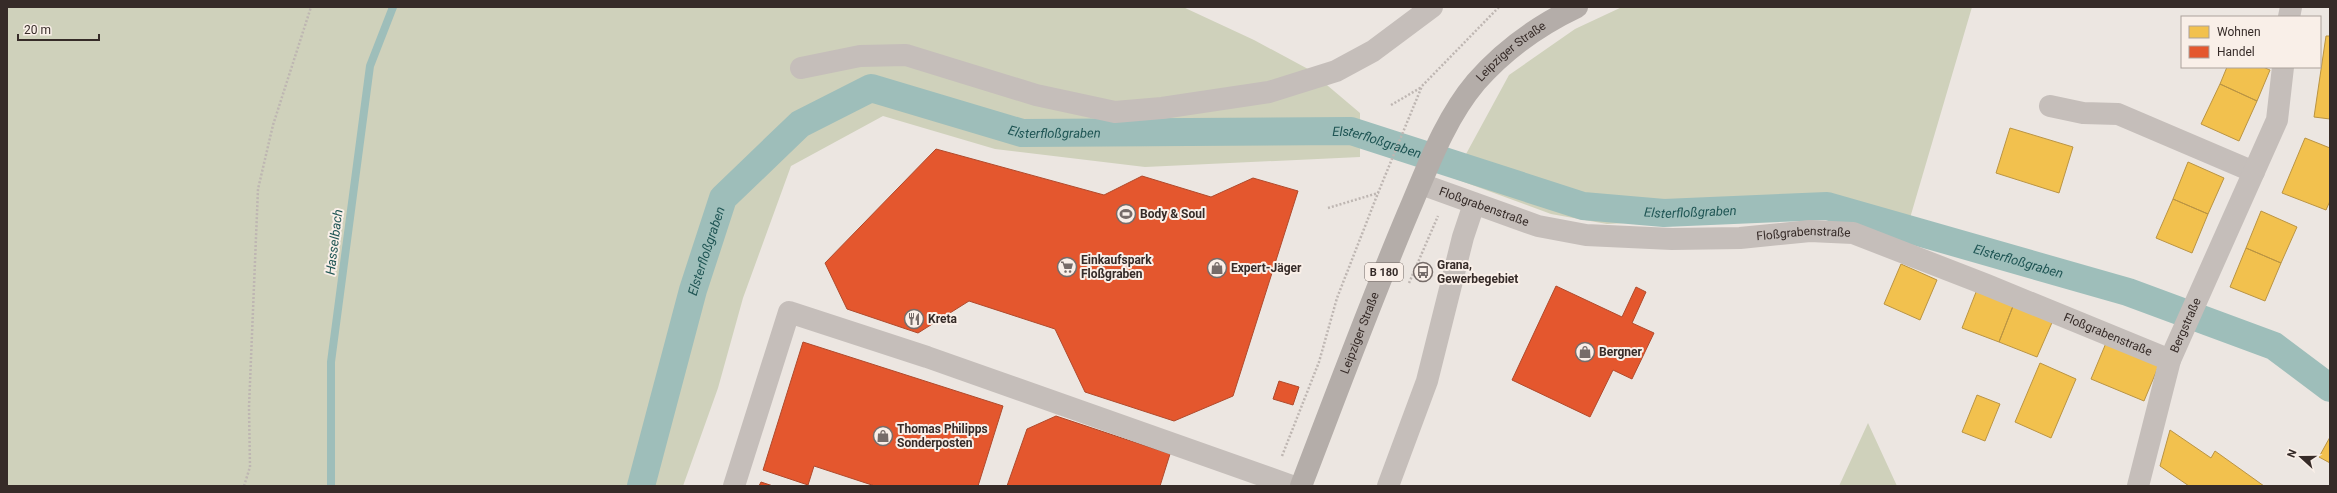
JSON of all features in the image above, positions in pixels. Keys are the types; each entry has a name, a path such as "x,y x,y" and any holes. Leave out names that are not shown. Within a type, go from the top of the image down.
{"main road":[{"name":"Leipziger Straße","path":"1301,486 1391,254 1443,134 1460,105 1494,64 1539,29 1577,7"}],"street":[{"path":"801,68 860,56 906,55 1036,95 1115,112 1162,108 1269,92 1336,71 1373,51 1432,7"},
{"name":"Bergstraße","path":"2138,486 2170,360 2277,120 2283,68"},
{"path":"2050,106 2083,113 2118,114 2254,172"},
{"name":"Floßgrabenstraße","path":"1424,178 1474,204 1538,226 1586,235 1672,239 1740,238 1810,231 1853,233 1987,285 2170,360"},
{"path":"1388,486 1427,381 1463,237 1474,204"},
{"path":"734,486 789,312 927,357 1283,482"}],"path":[{"path":"244,486 250,467 249,407 258,189 273,125 311,7"},
{"path":"1390,105 1422,86 1499,7"},
{"path":"1283,482 1337,298 1422,86"},
{"path":"1328,208 1378,194"}],"green space":[{"path":"7,7 1183,7 1254,40 1308,69 1360,113 1360,157 1145,167 995,149 883,116 791,166 743,298 718,388 683,486 7,486"},
{"path":"1622,7 1972,7 1905,235 1836,215 1785,215 1607,224 1551,214 1453,178 1509,75 1575,29"},
{"path":"1868,423 1897,486 1839,486"}],"building: Wohnen":[{"path":"2326,36 2330,36 2330,119 2314,117"},
{"path":"2227,68 2265,68 2270,70 2257,101 2220,84"},
{"path":"2220,84 2257,101 2239,141 2201,124"},
{"path":"2010,128 2073,147 2059,193 1996,173"},
{"path":"2305,138 2330,148 2330,201 2326,210 2282,193"},
{"path":"2188,162 2224,178 2208,214 2173,199"},
{"path":"2173,199 2208,214 2192,253 2156,238"},
{"path":"2261,211 2297,227 2281,263 2246,248"},
{"path":"2246,248 2281,263 2265,301 2230,287"},
{"path":"1901,264 1937,280 1920,320 1884,304"},
{"path":"1978,287 2015,301 1999,342 1962,328"},
{"path":"2015,301 2054,318 2037,357 1999,342"},
{"path":"2106,343 2159,365 2144,401 2091,379"},
{"path":"2040,363 2076,379 2051,438 2015,422"},
{"path":"1977,395 2000,404 1985,441 1962,432"},
{"path":"2170,430 2211,458 2215,451 2264,486 2189,486 2160,466"},
{"path":"2330,437 2330,463 2319,457"}],"building: Handel":[{"path":"936,149 1104,195 1142,176 1211,197 1253,178 1298,191 1233,396 1174,421 1085,392 1055,329 969,301 918,333 847,309 825,263"},
{"name":"Bergner","path":"1556,286 1622,317 1636,287 1646,292 1632,323 1654,333 1632,379 1613,370 1590,417 1512,380"},
{"name":"Thomas Philipps Sonderposten","path":"803,342 1003,406 978,486 875,486 814,466 808,485 763,470"},
{"path":"1279,381 1299,387 1293,405 1273,399"},
{"path":"1056,416 1170,454 1160,486 1007,486 1027,429"},
{"path":"761,482 773,486 759,486"}],"waterway":[{"name":"Hasselbach","path":"331,486 331,362 370,66 393,7"},
{"name":"Elsterfloßgraben","path":"641,486 693,290 723,198 800,124 871,88 1022,133 1351,131 1583,206 1664,213 1827,206 2128,292 2274,346 2330,388"}],"place":[{"name":"Body & Soul","path":"1126,214"},
{"name":"Einkaufspark Floßgraben","path":"1067,267"},
{"name":"Expert-Jäger","path":"1217,268"},
{"name":"Grana, Gewerbegebiet","path":"1423,272"},
{"name":"Kreta","path":"914,319"},
{"name":"Bergner","path":"1585,352"},
{"name":"Thomas Philipps Sonderposten","path":"883,436"}]}
